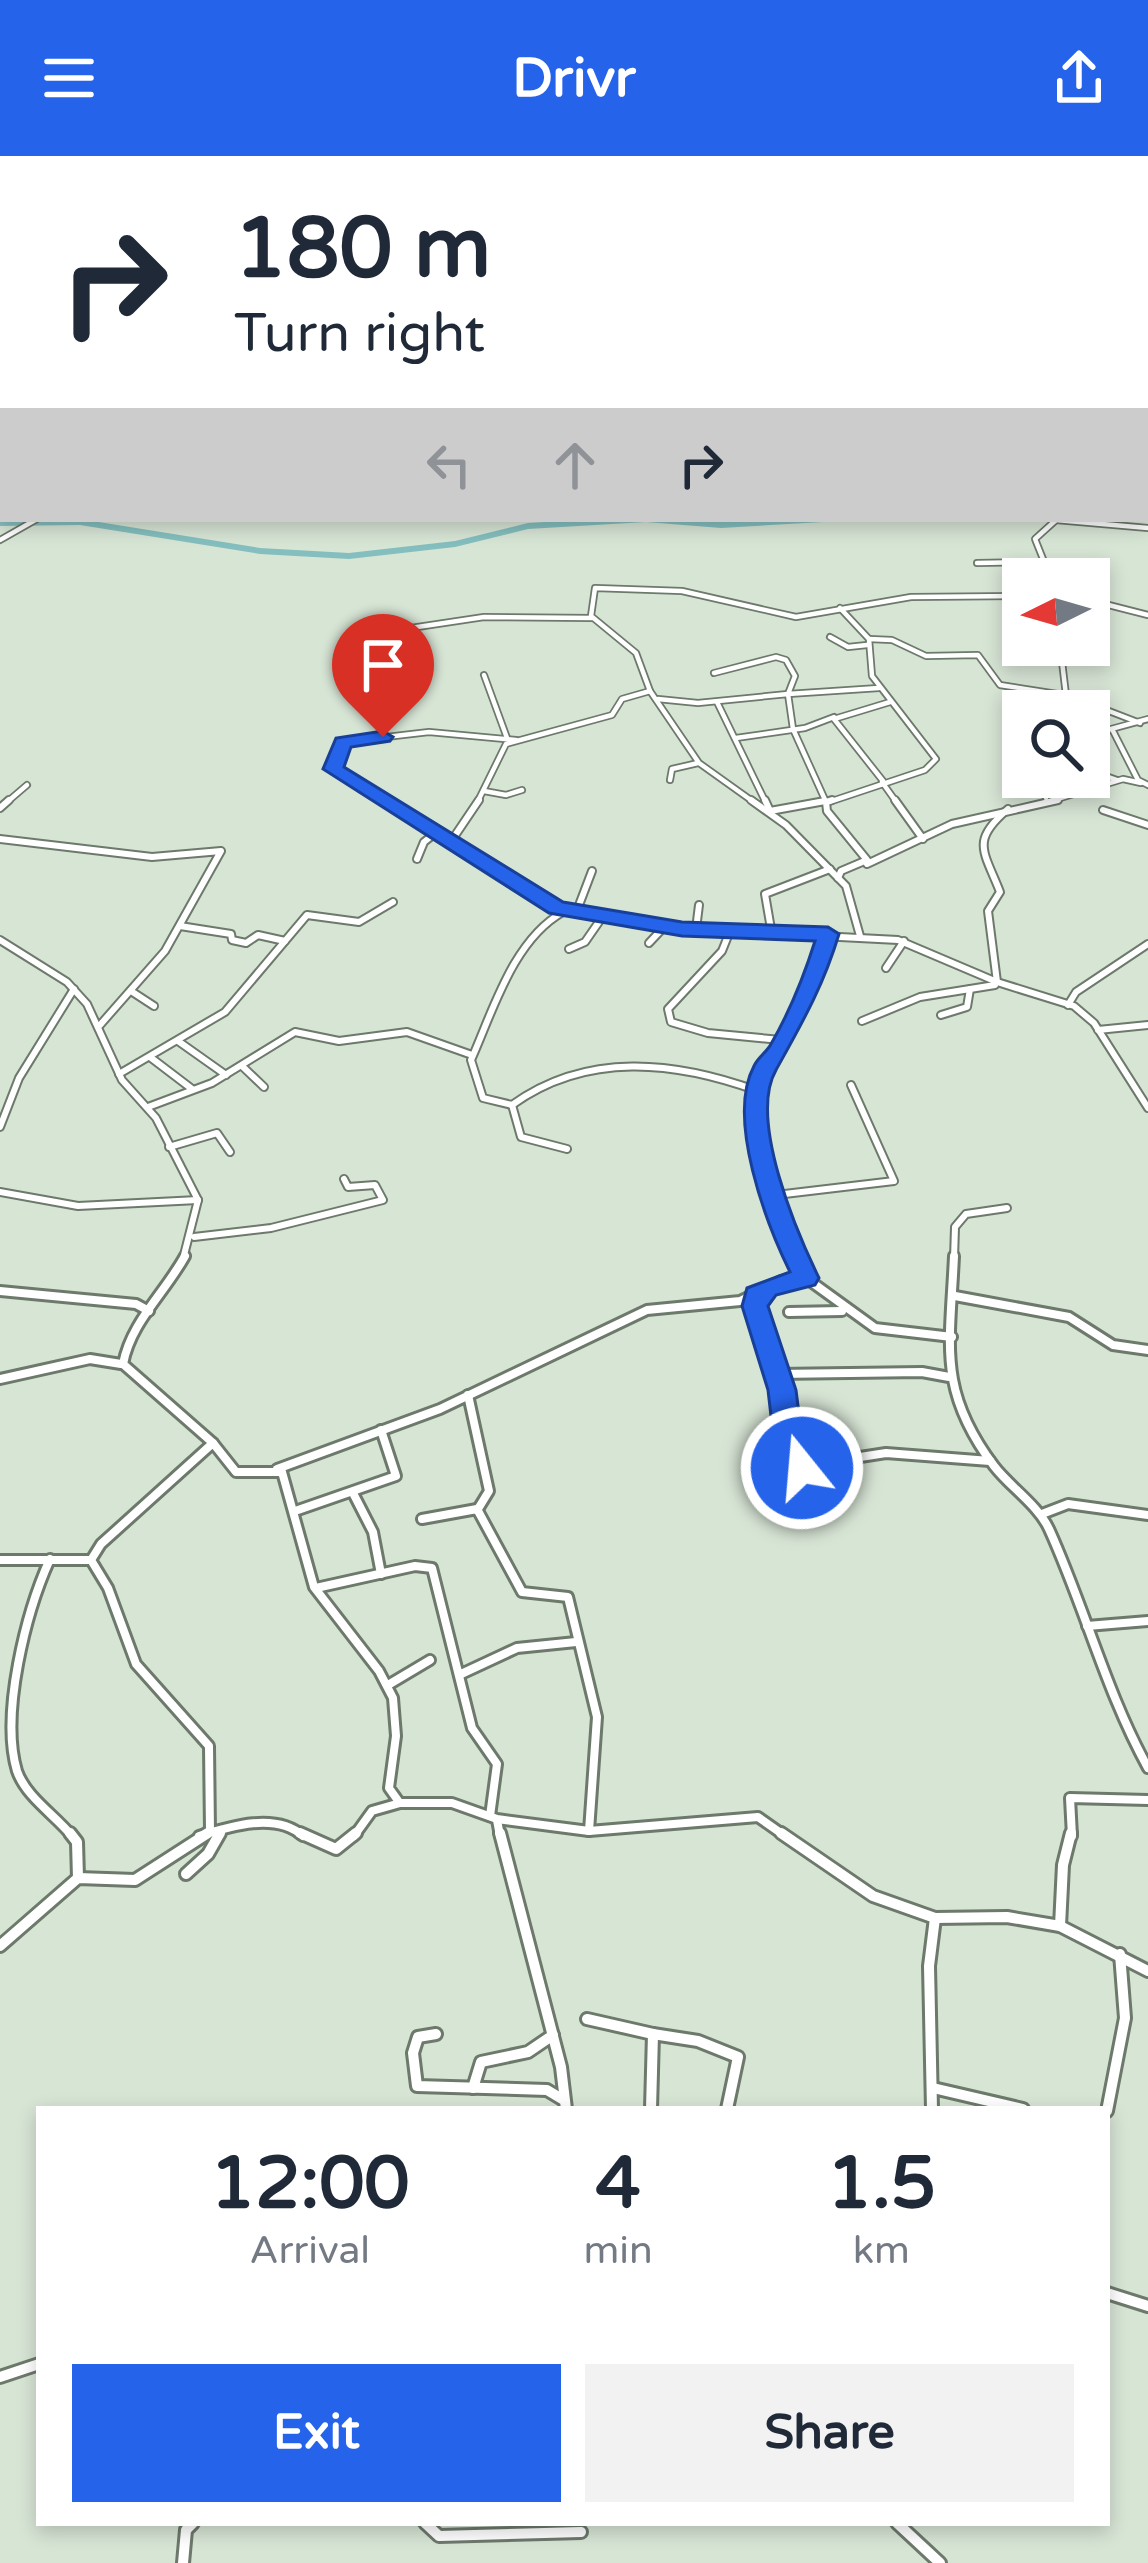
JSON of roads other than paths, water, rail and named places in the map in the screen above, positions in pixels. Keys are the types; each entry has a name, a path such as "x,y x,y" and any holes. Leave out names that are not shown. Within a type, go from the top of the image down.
{"street":[{"path":"0,540 32,522"},
{"path":"1041,558 1036,535 1052,522"},
{"path":"1087,522 1148,528"},
{"path":"977,563 1002,563"},
{"path":"593,618 591,594 605,586 694,592 796,617 911,597 1002,596"},
{"path":"1110,605 1148,615"},
{"path":"771,813 825,802 926,770 936,760 872,676 869,642 840,608"},
{"path":"351,637 390,627 480,617 593,618 636,653 669,726 699,763 771,813 838,878 852,898 860,936"},
{"path":"830,637 848,647 892,640 926,656 978,656 1000,685 1033,690"},
{"path":"714,673 782,658 795,676 788,694 793,730 825,802 866,865"},
{"path":"484,675 511,739"},
{"path":"572,912 334,771 339,746 347,740 401,736 511,739 611,715 624,698 653,695 717,702 880,688"},
{"path":"717,702 771,813"},
{"path":"736,738 793,730 890,702"},
{"path":"1110,710 1144,721"},
{"path":"834,717 923,839"},
{"path":"1110,732 1144,721"},
{"path":"1113,731 1127,778"},
{"path":"452,839 511,739"},
{"path":"670,780 672,770 699,763"},
{"path":"1110,774 1144,784"},
{"path":"1110,787 1127,778"},
{"path":"0,808 27,785"},
{"path":"484,791 506,795 522,790"},
{"path":"838,878 845,869 866,865 923,839 1046,798"},
{"path":"996,984 988,911 1000,892 981,844 985,828 1008,808"},
{"path":"1103,810 1148,825"},
{"path":"417,859 424,842 438,831"},
{"path":"0,838 152,857 221,851 180,926 100,1025"},
{"path":"771,929 765,894 830,869"},
{"path":"572,912 592,871"},
{"path":"119,1074 239,1000 308,914 359,922 393,902"},
{"path":"696,929 699,905"},
{"path":"512,1105 483,1098 471,1072 472,1055 511,973 548,918 572,912 696,929 771,929 904,941 996,984 1083,1011 1148,1108"},
{"path":"569,949 585,942 604,915"},
{"path":"180,926 231,934 232,940 242,943 257,935 286,940"},
{"path":"649,943 665,926"},
{"path":"730,931 722,951 672,1004 667,1017 708,1033 783,1039"},
{"path":"828,934 814,981 765,1067 758,1091 760,1140 779,1223 806,1278 845,1311 886,1332 952,1337"},
{"path":"0,940 74,989 100,1025 119,1074 148,1107 198,1200 194,1237 149,1311 129,1332 123,1364"},
{"path":"886,968 904,941"},
{"path":"1068,1005 1075,993 1148,944"},
{"path":"862,1022 912,999 996,984"},
{"path":"941,1016 967,1007 970,988"},
{"path":"0,1127 19,1078 74,989"},
{"path":"131,991 154,1006"},
{"path":"1099,1030 1148,1024"},
{"path":"148,1107 226,1075 295,1032 339,1041 407,1032 472,1055"},
{"path":"178,1041 226,1075"},
{"path":"150,1057 193,1090"},
{"path":"512,1105 538,1084 611,1065 652,1066 758,1091"},
{"path":"242,1066 264,1087"},
{"path":"776,1195 892,1184 893,1172 861,1116 851,1085"},
{"path":"512,1105 520,1137 567,1149"},
{"path":"170,1147 217,1133 230,1152"},
{"path":"194,1237 271,1228 382,1200 375,1185 348,1187 344,1179"},
{"path":"0,1192 78,1207 198,1200"},
{"path":"1007,1208 966,1214 957,1223 949,1377 963,1425 990,1461 1042,1514 1120,1719 1148,1768"},
{"path":"0,1379 90,1359 123,1364 241,1474 277,1469 468,1395 647,1310 732,1303 788,1278 806,1278"},
{"path":"0,1291 136,1304 149,1311"},
{"path":"756,1295 756,1313 778,1374 796,1467 886,1453 990,1461"},
{"path":"955,1296 1069,1317 1113,1345 1148,1350"},
{"path":"789,1312 845,1311"},
{"path":"778,1374 912,1372 949,1377"},
{"path":"422,1519 478,1509 489,1491 468,1395"},
{"path":"298,1510 398,1473 381,1430"},
{"path":"91,1560 101,1544 213,1443"},
{"path":"277,1469 298,1510 306,1570 337,1623 388,1684 395,1722 389,1788 400,1803"},
{"path":"353,1493 373,1532 381,1574"},
{"path":"1042,1514 1068,1504 1148,1515"},
{"path":"478,1509 522,1592 568,1597 597,1717 589,1831"},
{"path":"50,1558 17,1658 6,1741 26,1788 77,1842 78,1878"},
{"path":"0,1560 91,1560"},
{"path":"91,1560 108,1588 136,1664 209,1746 216,1830 208,1854 185,1874"},
{"path":"316,1588 415,1566 432,1568 477,1742 495,1752 500,1763 493,1818 553,2035 565,2104"},
{"path":"1087,1626 1148,1621"},
{"path":"459,1675 517,1648 576,1642"},
{"path":"388,1684 430,1660"},
{"path":"1060,1926 1064,1865 1072,1847 1070,1798 1148,1800"},
{"path":"0,1946 78,1878 136,1880 216,1830 281,1822 322,1848 336,1849 348,1844 372,1811 400,1803 452,1803 493,1818 589,1831 758,1817 873,1896 934,1918 1007,1917 1060,1926 1148,1970"},
{"path":"932,2106 935,2048 926,1976 934,1918"},
{"path":"1108,2106 1125,2018 1126,1975 1120,1952"},
{"path":"587,2019 698,2041 738,2057 729,2106"},
{"path":"436,2034 418,2037 412,2082 547,2090 565,2104"},
{"path":"651,2106 653,2034"},
{"path":"473,2088 476,2065 528,2052 553,2035"},
{"path":"933,2088 1001,2106"},
{"path":"1110,2294 1148,2306"},
{"path":"0,2378 36,2365"},
{"path":"183,2563 190,2526"},
{"path":"428,2526 439,2536 581,2532"},
{"path":"900,2526 940,2563"}],"waterway":[{"path":"0,523 80,522"},
{"path":"80,522 260,551 349,556 455,544 528,526 595,522"},
{"path":"684,522 772,522"}]}
